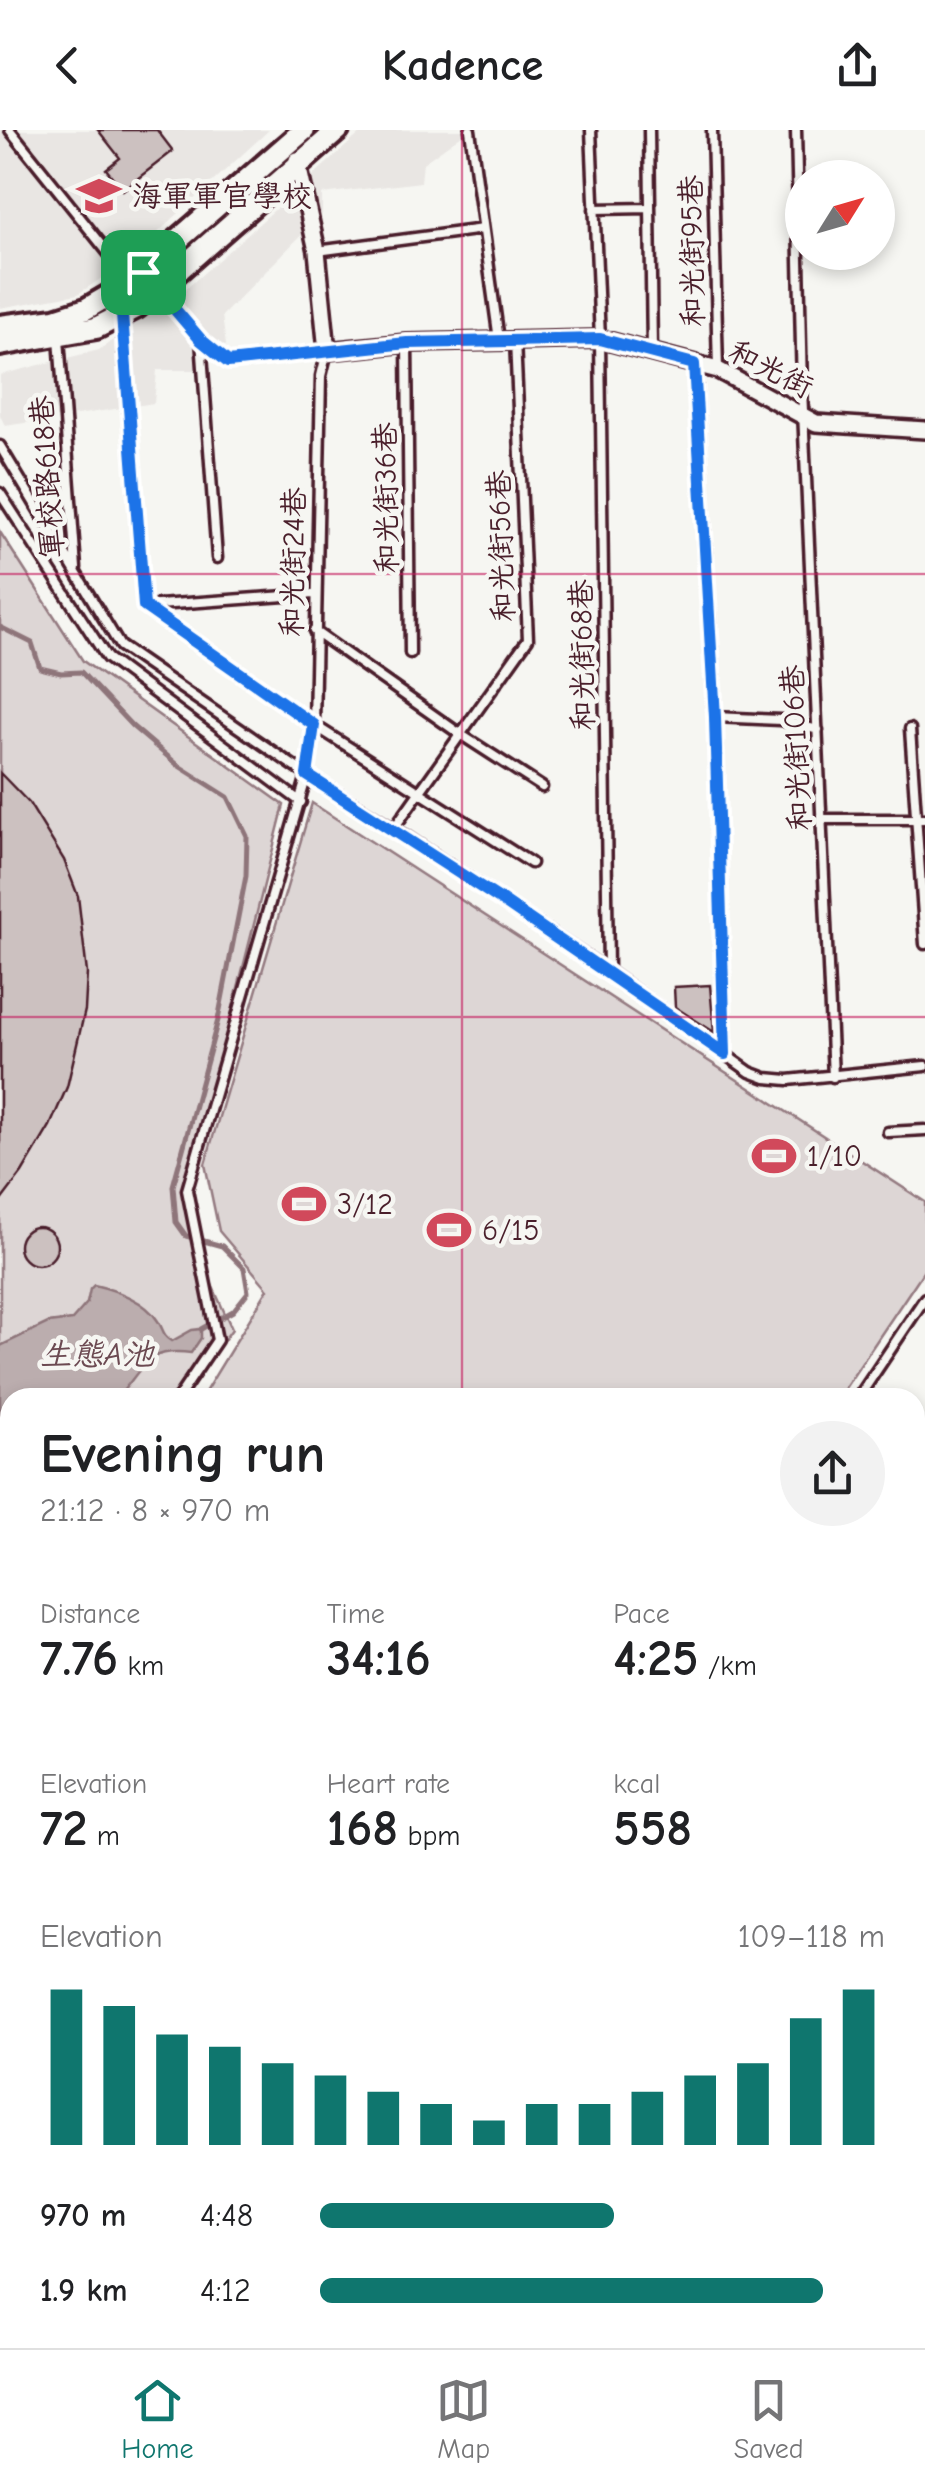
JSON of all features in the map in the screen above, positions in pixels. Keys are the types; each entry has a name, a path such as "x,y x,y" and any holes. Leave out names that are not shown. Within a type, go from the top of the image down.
{"street":[{"path":"0,345 57,328 143,272 304,130"},
{"path":"0,326 96,328 136,307 338,130"},
{"path":"286,144 299,162 316,251 328,351"},
{"name":"和光街","path":"328,351 407,343 600,339 718,370 827,426 925,430"}],"lane":[{"path":"10,130 110,255"},
{"name":"和光街56巷","path":"394,828 528,638 507,340 484,229 470,130"},
{"name":"和光街68巷","path":"591,130 600,339 608,971"},
{"path":"649,130 652,352"},
{"name":"和光街95巷","path":"712,130 718,370"},
{"name":"和光街106巷","path":"796,130 804,417 833,1077"},
{"path":"594,209 650,208"},
{"path":"316,251 484,229"},
{"path":"143,272 201,340 228,362 328,351"},
{"path":"110,295 122,315 144,606"},
{"name":"軍校路618巷","path":"57,328 76,572"},
{"path":"201,340 217,558"},
{"name":"和光街36巷","path":"407,343 410,653"},
{"name":"和光街24巷","path":"185,1388 217,1340 187,1190 300,802 314,725 321,376 328,351"},
{"path":"694,364 715,717 725,1054"},
{"path":"0,446 120,646 307,775 394,828 766,1078 833,1077 925,1066"},
{"path":"0,492 107,658 300,802"},
{"path":"144,606 314,594"},
{"path":"144,606 314,725 531,863"},
{"path":"314,631 460,734 542,786"},
{"path":"715,717 781,720 818,730"},
{"path":"910,730 921,819 925,944"},
{"path":"822,819 921,819"},
{"path":"888,1132 925,1130"},
{"path":"865,1388 925,1298"}],"shaded area":[{"name":"海軍軍官學校","path":"0,130 269,130 127,261 78,294 0,308"},
{"path":"364,130 469,130 423,163 421,182 322,194 322,214 222,316 226,345 198,370 157,370 154,403 5,426 0,415 0,375 99,350 188,287"},
{"path":"0,532 83,661 284,805 187,1190 204,1267 232,1329 189,1388 0,1388"},
{"path":"312,803 925,1202 925,1269 845,1388 208,1388 268,1289 219,1231 205,1164"}],"water":[{"name":"生態A池","path":"94,1285 138,1302 153,1314 172,1341 201,1329 201,1338 191,1353 155,1356 125,1388 0,1388 0,1346 48,1323 72,1320 87,1303"}],"building":[{"path":"98,130 157,130 173,151 123,190 106,169 120,158"},
{"path":"0,773 29,803 64,860 78,896 87,973 85,1010 67,1087 50,1126 0,1202"},
{"path":"710,985 714,1032 675,1007 674,987"},
{"path":"38,1227 52,1232 57,1246 52,1260 38,1265 24,1260 19,1246 24,1232"}],"waterway":[{"path":"0,627 32,643 40,668 81,672 132,726 179,766 228,797 247,836 246,876 218,1020 173,1186 176,1222 186,1236 222,1246 244,1268 248,1292 233,1311 201,1329"}],"place":[{"name":"海軍軍官學校","path":"99,196"},
{"name":"1/10","path":"774,1156"},
{"name":"3/12","path":"304,1204"},
{"name":"6/15","path":"449,1230"}],"route":[{"path":"143,272 201,340 228,362 407,343 600,339 694,364 715,717 725,1054 394,828 307,775 314,725 144,606 122,315 110,295 143,272"}]}
